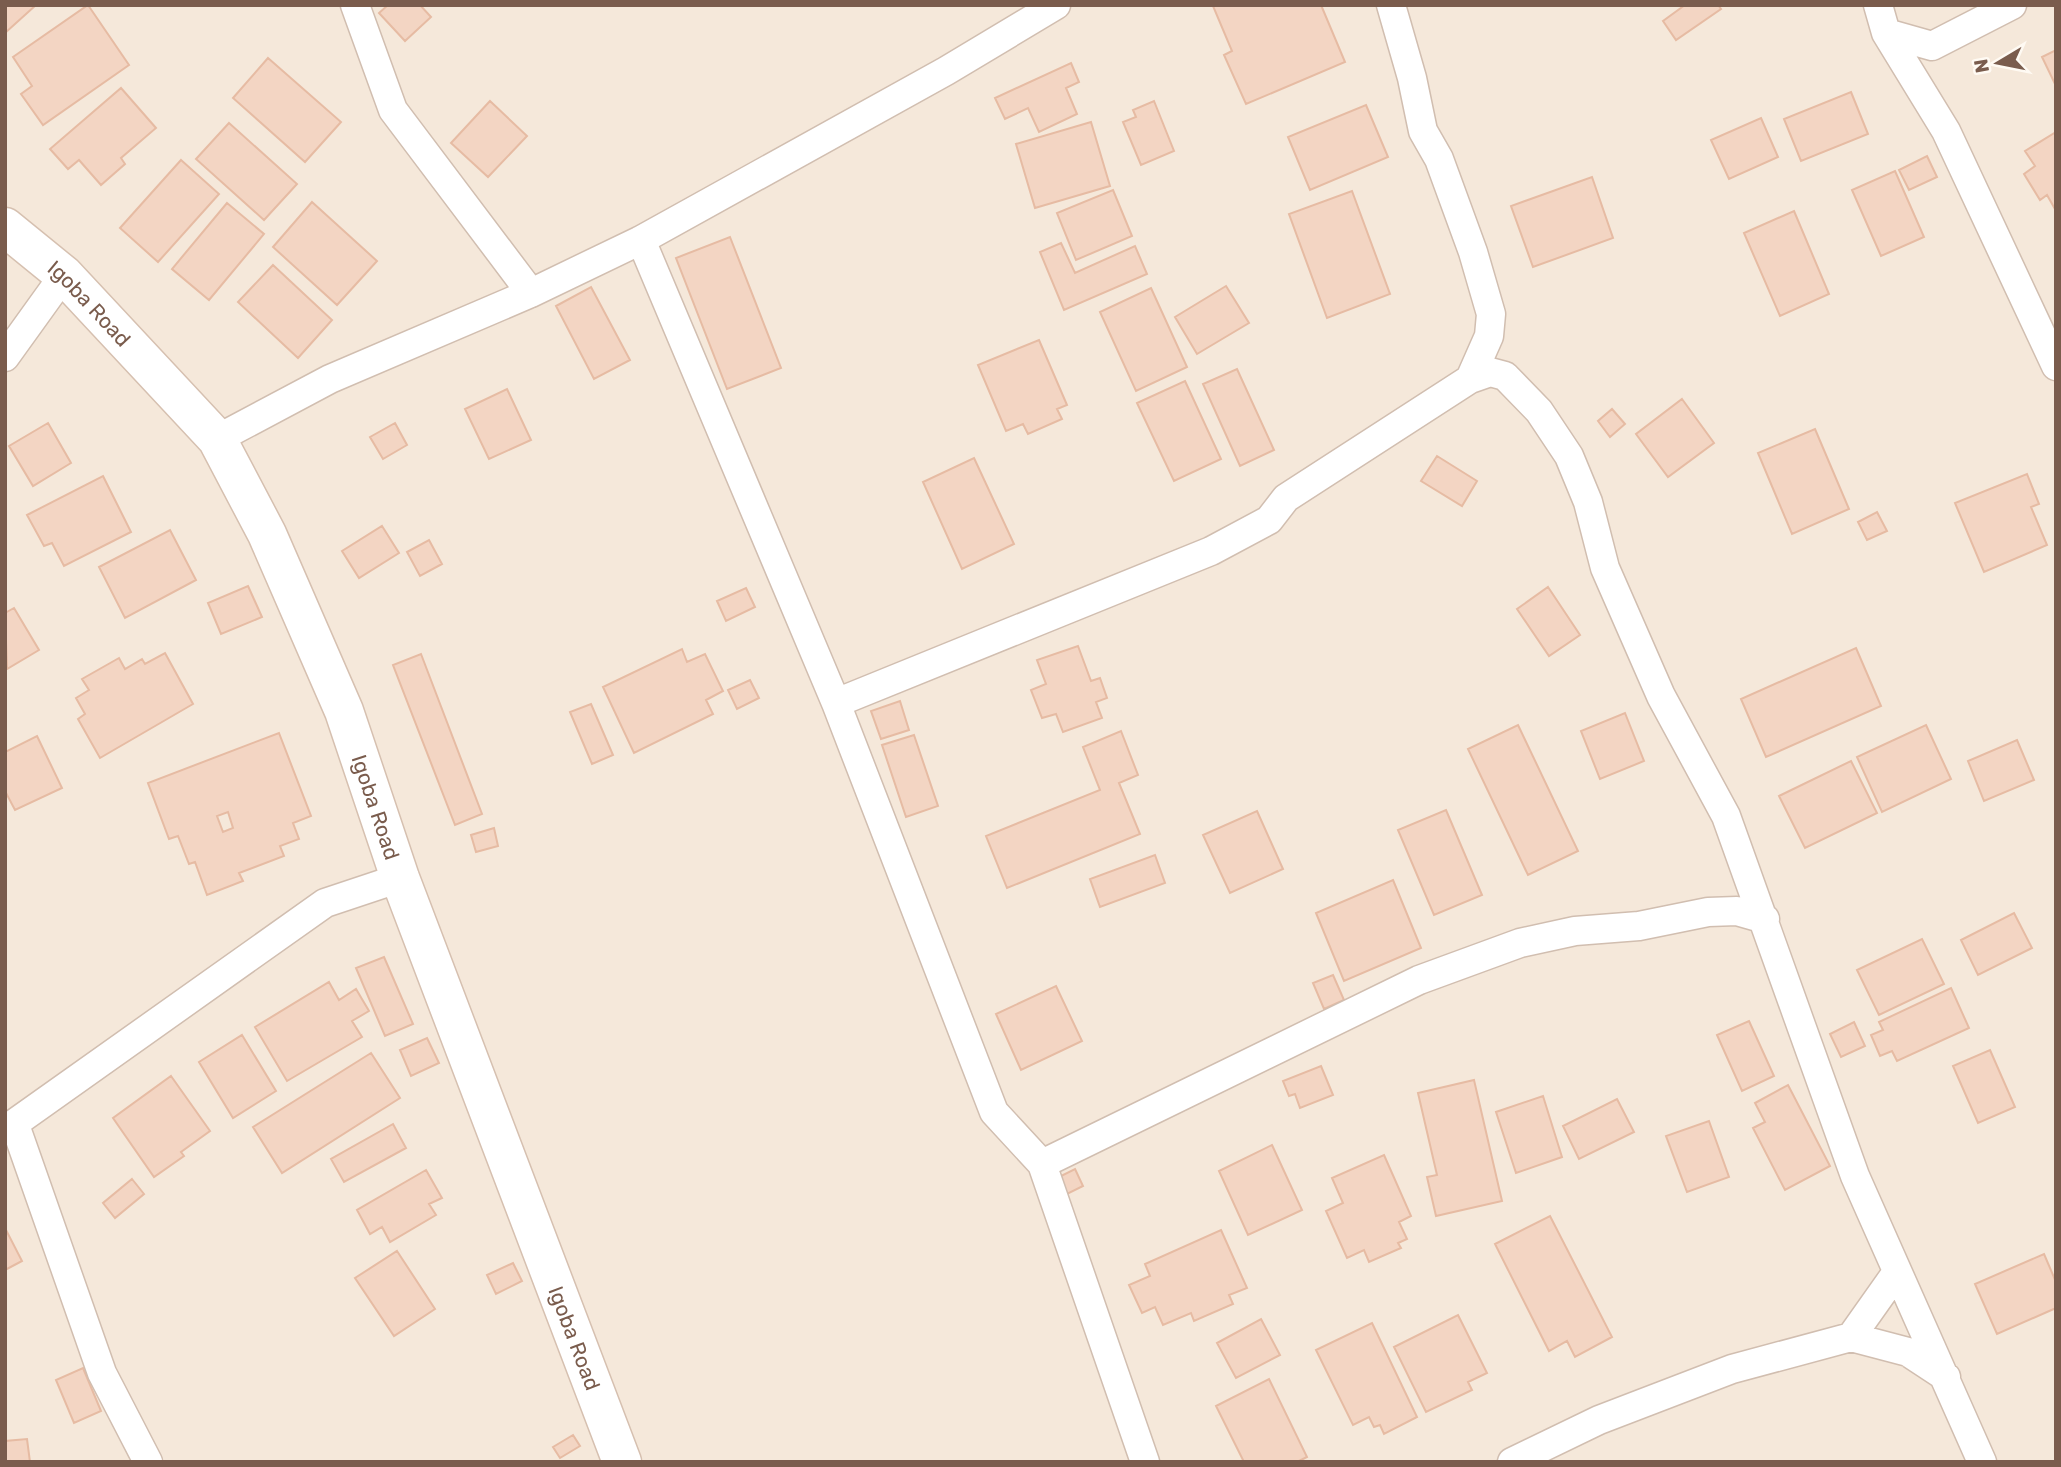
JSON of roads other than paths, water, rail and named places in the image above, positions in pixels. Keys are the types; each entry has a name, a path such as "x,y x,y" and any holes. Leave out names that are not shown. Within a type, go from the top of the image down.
{"street":[{"path":"355,5 393,110 531,293"},
{"path":"218,439 330,379 531,293 641,240 946,71 1056,5"},
{"path":"1391,5 1412,78 1423,131 1439,159 1473,252 1491,314 1489,336 1470,379"},
{"path":"1878,5 1886,33 1946,131 2056,366"},
{"path":"1886,33 1931,46 2012,5"},
{"name":"Igoba Road","path":"5,227 64,275 218,439 267,534 344,711 400,878 622,1462"},
{"path":"641,240 836,703 994,1112 1042,1164 1145,1462"},
{"path":"5,357 64,275"},
{"path":"836,703 1211,551 1269,520 1286,498 1470,379 1490,372 1505,376 1539,411 1569,456 1588,502 1605,568 1647,668 1726,816 1855,1176 1947,1377 1982,1462"},
{"path":"148,1462 102,1373 10,1127 325,903 400,878"},
{"path":"1042,1164 1419,980 1520,943 1576,930 1639,926 1708,912 1737,911 1765,919"},
{"path":"1851,1338 1897,1272"},
{"path":"1512,1462 1599,1420 1732,1369 1851,1338 1908,1352 1947,1377"}]}
